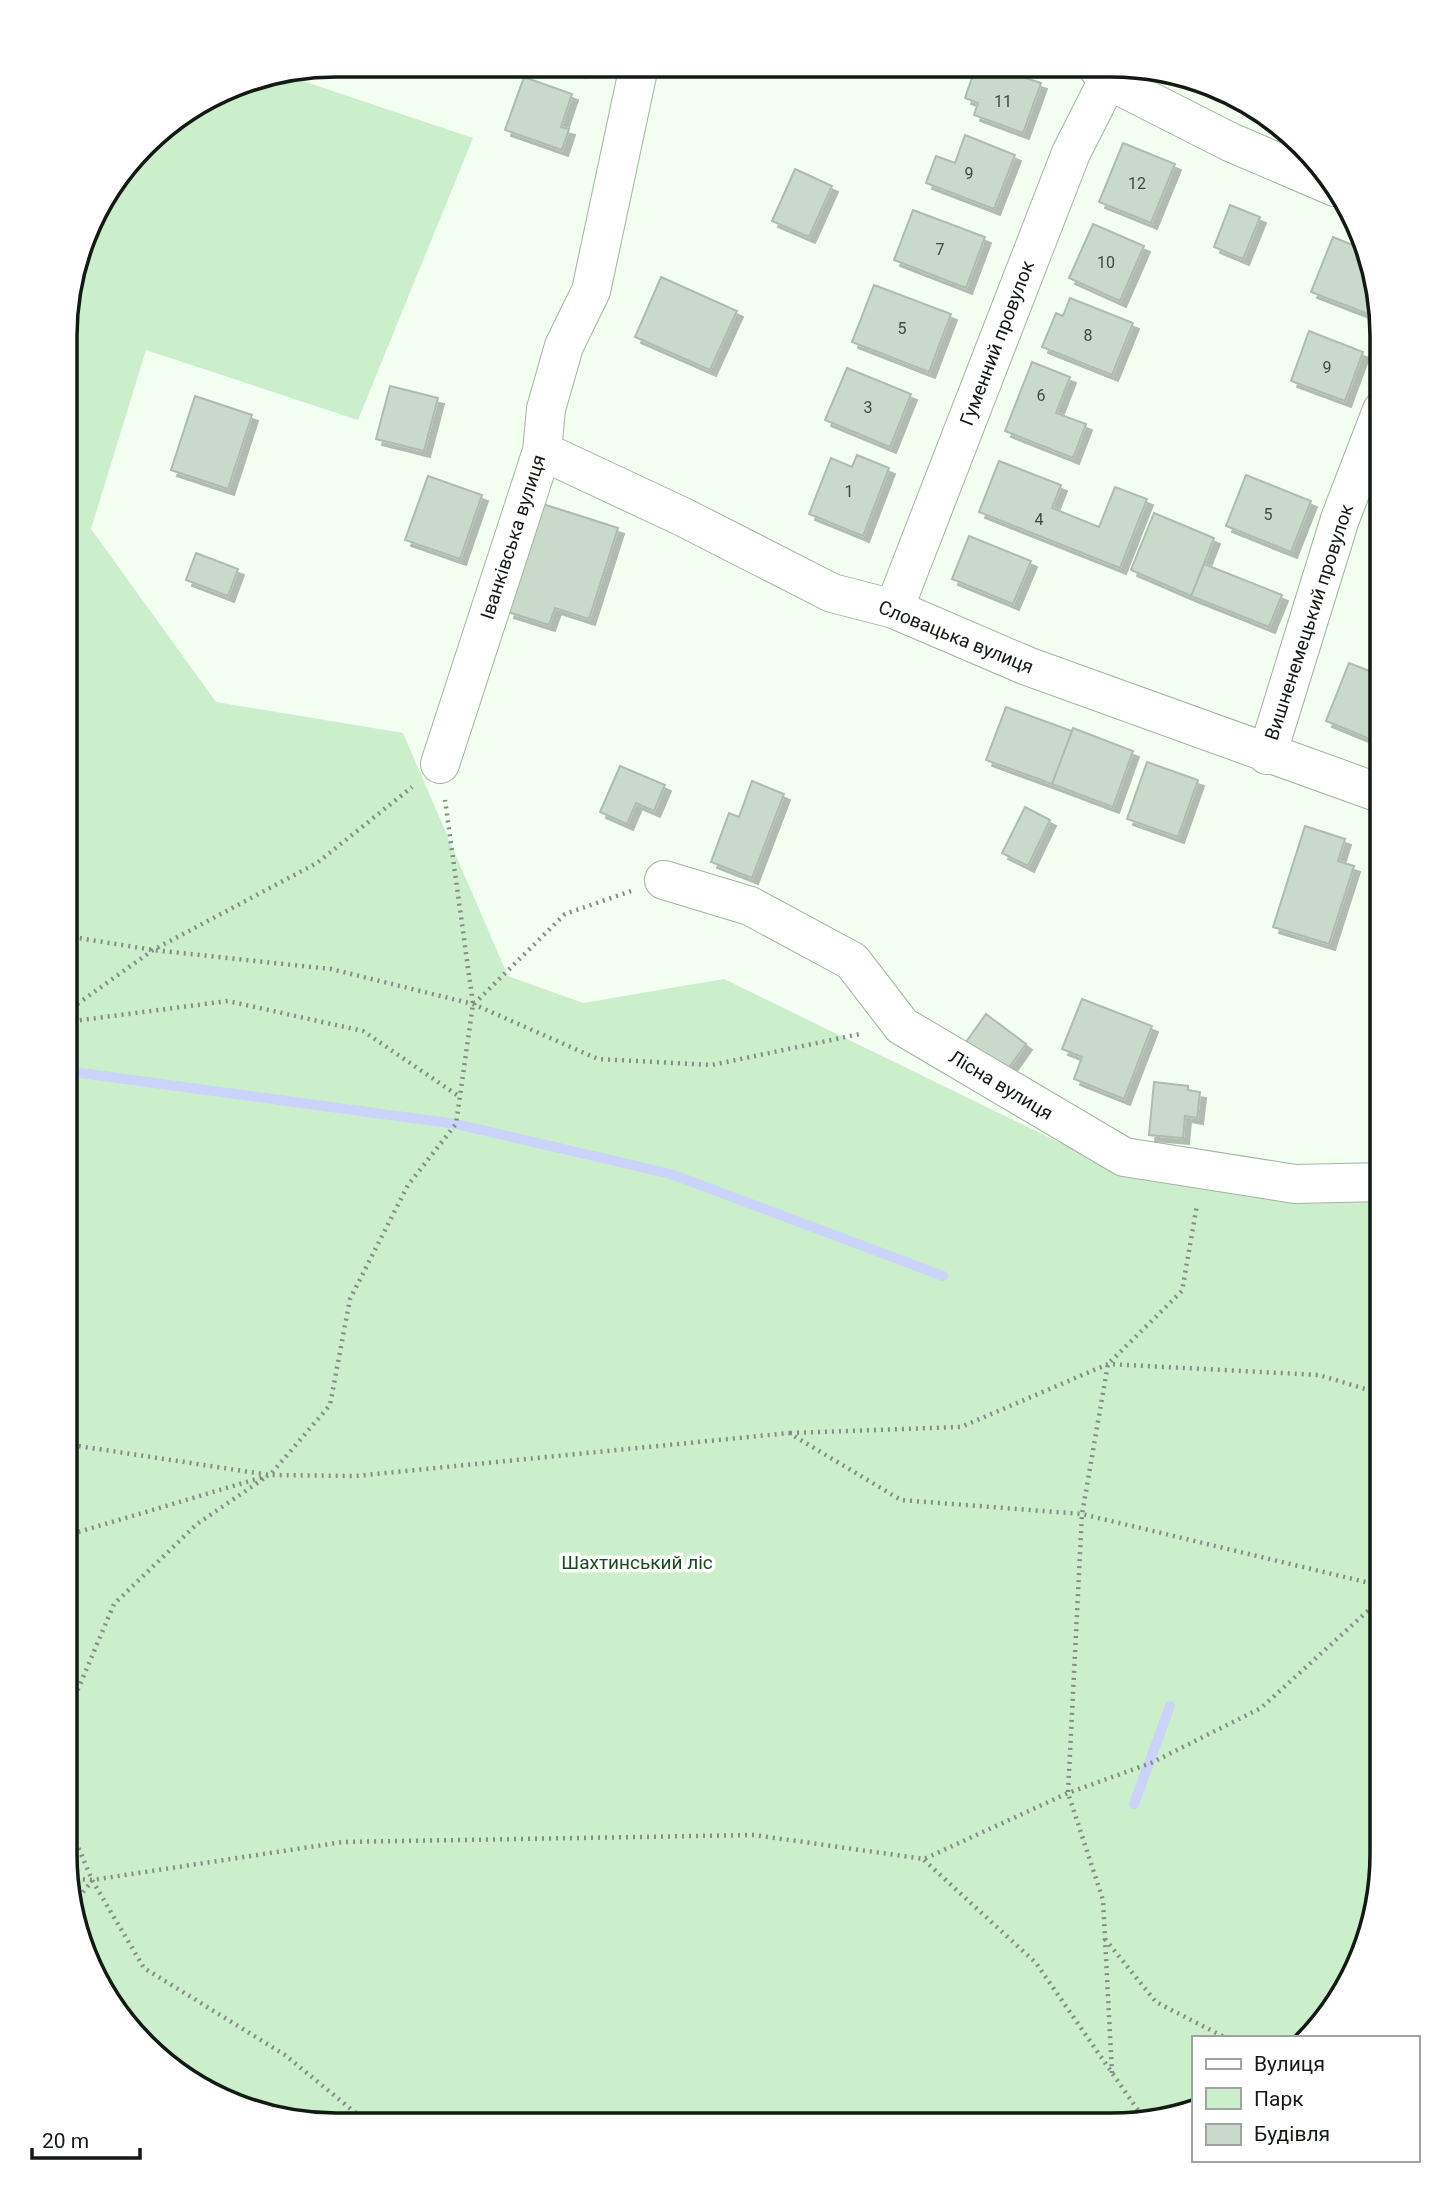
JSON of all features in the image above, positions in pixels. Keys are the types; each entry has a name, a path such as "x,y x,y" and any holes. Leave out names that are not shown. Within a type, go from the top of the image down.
{"street":[{"name":"Іванківська вулиця","path":"440,764 542,451 546,409 564,346 591,291 637,77"},
{"name":"Гуменний провулок","path":"894,609 1102,77"},
{"path":"1109,77 1230,142 1318,180"},
{"name":"Вишненемецький провулок","path":"1267,755 1340,519 1370,441"},
{"name":"Словацька вулиця","path":"542,451 683,517 832,593 894,609 1027,666 1267,755 1370,790"},
{"name":"Лісна вулиця","path":"664,880 750,906 852,961 902,1026 1124,1157 1295,1184 1370,1182"}],"path":[{"path":"77,1004 153,950 317,863 440,764"},
{"path":"77,1692 114,1604 197,1524 270,1475 330,1405 350,1299 408,1185 456,1124 473,1004 440,764"},
{"path":"473,1004 565,914 664,880"},
{"path":"77,938 153,950 331,969 473,1004 598,1059 712,1065 902,1026"},
{"path":"77,1021 228,1001 362,1031 460,1097"},
{"path":"77,1446 270,1475 355,1476 789,1433 961,1427 1108,1364 1182,1291 1204,1170"},
{"path":"1108,1364 1319,1375 1370,1390"},
{"path":"1108,1364 1082,1514 1068,1793 1103,1900 1112,2073"},
{"path":"789,1433 901,1500 1082,1514 1370,1583"},
{"path":"77,1532 270,1475"},
{"path":"78,1879 92,1880 357,1842 754,1835 923,1859 1068,1793 1151,1763 1261,1708 1370,1609"},
{"path":"77,1844 92,1880 144,1968 285,2054 356,2113"},
{"path":"923,1859 1036,1963 1139,2111"},
{"path":"80,1895 92,1880"},
{"path":"1105,1939 1156,2002 1222,2036"}],"green space":[{"name":"Шахтинський ліс","path":"299,80 473,138 358,420 146,350 91,529 216,702 403,733 508,976 583,1003 724,979 1118,1171 1370,1189 1368,1888 1356,1938 1343,1969 1317,2012 1295,2036 1192,2036 1192,2100 1145,2111 336,2113 285,2108 252,2099 221,2086 178,2060 141,2025 112,1984 91,1938 79,1888 77,1854 77,336 82,285 91,252 104,221 130,178 165,141 221,104 252,91"}],"building":[{"path":"524,77 572,94 561,127 569,129 562,150 505,130"},
{"path":"972,77 1022,77 1041,83 1023,133 974,115 978,103 965,98"},
{"path":"965,135 1015,155 994,209 926,183 936,156 955,163"},
{"path":"1123,143 1175,164 1151,223 1099,202"},
{"path":"795,169 832,186 809,237 772,221"},
{"path":"1230,205 1260,217 1243,259 1214,247"},
{"path":"913,210 985,237 966,288 894,260"},
{"path":"1093,224 1144,246 1120,301 1069,278"},
{"path":"1333,237 1353,245 1365,285 1368,314 1311,292"},
{"path":"661,277 737,311 710,370 635,337"},
{"path":"874,285 951,314 929,372 852,342"},
{"path":"1070,298 1133,323 1112,375 1042,347 1056,313 1063,316"},
{"path":"1309,331 1363,352 1345,401 1291,381"},
{"path":"1032,362 1070,377 1056,413 1086,424 1073,458 1005,431"},
{"path":"847,368 911,394 890,447 825,420"},
{"path":"390,386 438,398 424,451 376,439"},
{"path":"195,396 252,415 228,489 171,470"},
{"path":"857,455 889,468 863,536 809,514 831,458 852,467"},
{"path":"999,461 1061,485 1052,508 1099,527 1115,487 1147,499 1120,568 979,512"},
{"path":"1246,475 1311,501 1291,552 1226,526"},
{"path":"428,476 482,495 460,559 405,540"},
{"path":"543,504 618,528 589,619 555,608 549,625 508,612"},
{"path":"1154,513 1214,538 1191,596 1131,570"},
{"path":"969,536 1031,561 1013,604 952,579"},
{"path":"196,553 238,569 228,596 186,580"},
{"path":"1204,564 1282,595 1269,627 1191,596"},
{"path":"1349,663 1370,671 1370,739 1326,721"},
{"path":"1006,707 1072,731 1052,784 986,760"},
{"path":"1073,728 1133,751 1113,807 1052,784"},
{"path":"1147,762 1198,780 1178,837 1127,819"},
{"path":"620,766 665,785 654,811 636,803 627,824 600,812"},
{"path":"752,781 784,794 752,878 711,862 729,813 739,817"},
{"path":"1025,807 1050,820 1028,866 1002,853"},
{"path":"1305,826 1345,839 1338,861 1354,866 1329,944 1273,927"},
{"path":"1082,999 1152,1026 1124,1099 1074,1079 1082,1057 1062,1049"},
{"path":"986,1014 1026,1044 1006,1072 966,1042"},
{"path":"1154,1082 1188,1086 1188,1090 1200,1092 1197,1118 1185,1116 1183,1138 1149,1135"}],"waterway":[{"path":"77,1072 456,1124 671,1174 943,1276"},
{"path":"1134,1804 1170,1706"}]}
